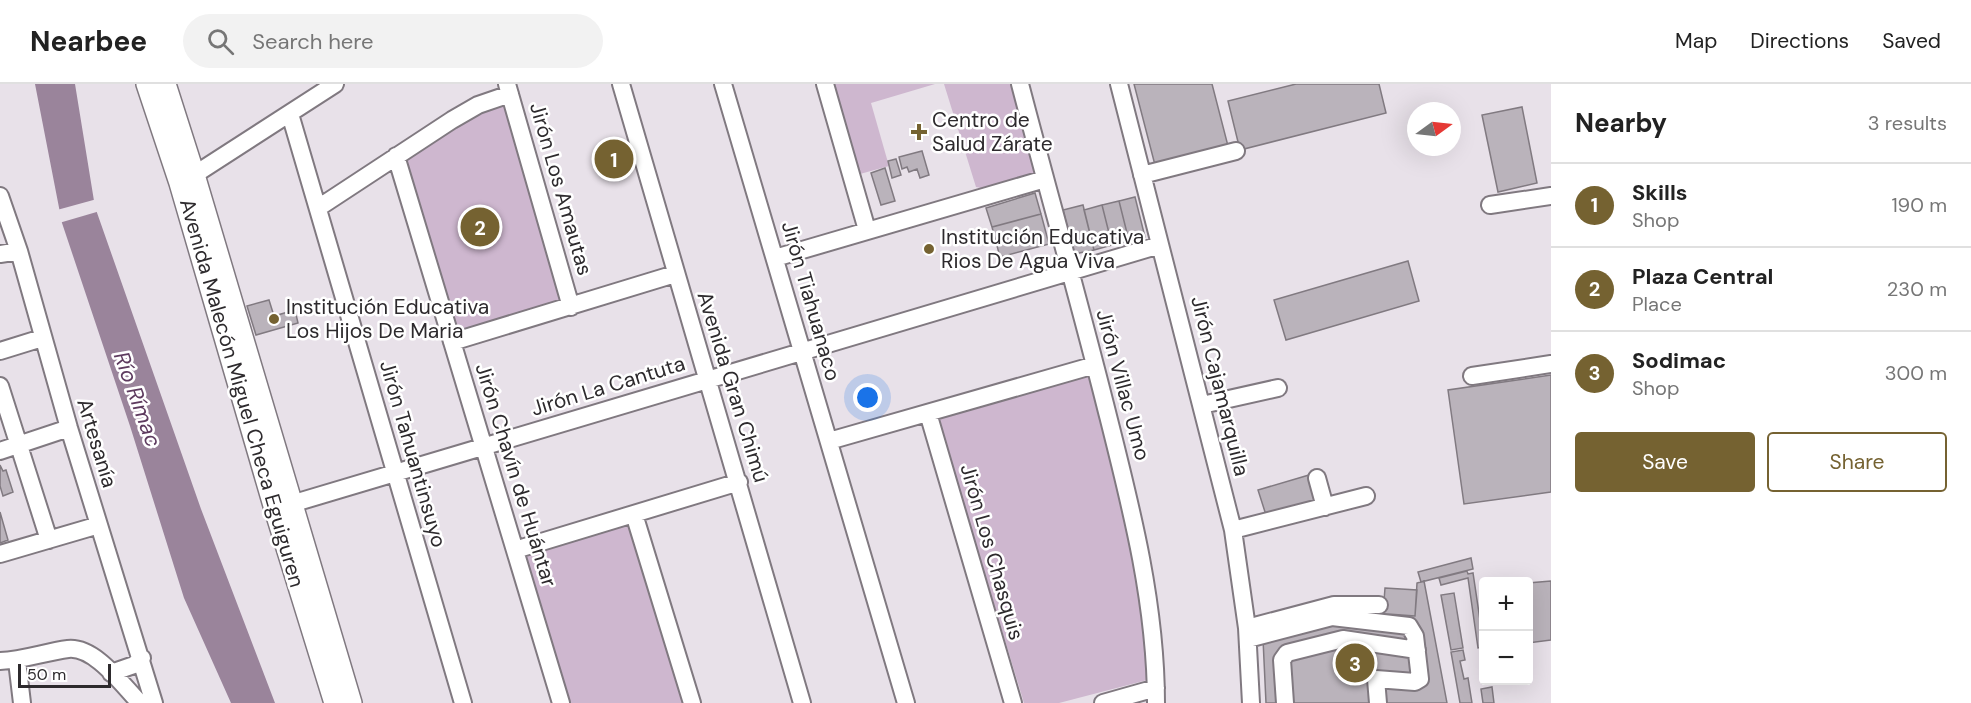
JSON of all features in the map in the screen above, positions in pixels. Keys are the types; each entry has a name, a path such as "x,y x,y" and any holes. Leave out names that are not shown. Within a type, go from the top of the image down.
{"main road":[{"name":"Avenida Malecón Miguel Checa Eguiguren","path":"153,84 195,175 335,703"},
{"name":"Avenida Malecón Miguel Checa Eguiguren","path":"153,84 180,183 284,506 351,703"}],"street":[{"path":"195,175 335,84"},
{"name":"Avenida Gran Chimú","path":"621,84 802,703"},
{"name":"Jirón Tiahuanaco","path":"723,84 906,703"},
{"path":"825,84 867,230"},
{"name":"Jirón Villac Umo","path":"1020,84 1095,365 1143,560 1152,628 1156,695"},
{"name":"Jirón Cajamarquilla","path":"1119,84 1233,530 1248,633 1251,703"},
{"path":"318,208 396,156 478,105 509,89"},
{"name":"Jirón Los Amautas","path":"509,89 571,307"},
{"name":"Jirón Tahuantinsuyo","path":"290,114 463,703"},
{"path":"1142,175 1236,151"},
{"name":"Jirón Chavín de Huántar","path":"396,156 561,703"},
{"path":"775,258 1045,179"},
{"name":"Artesanía","path":"0,196 19,251 42,338 154,703"},
{"path":"1490,205 1551,196"},
{"name":"Jirón La Cantuta","path":"284,506 1160,245"},
{"path":"0,254 19,251"},
{"path":"452,342 675,274"},
{"path":"0,351 42,338"},
{"path":"1472,376 1551,364"},
{"path":"829,441 1095,365"},
{"path":"0,386 49,540"},
{"path":"1202,405 1278,388"},
{"name":"Jirón Los Chasquis","path":"928,413 1012,703"},
{"path":"0,451 69,428"},
{"path":"1317,478 1325,507"},
{"path":"515,550 739,482"},
{"path":"1233,530 1366,496"},
{"path":"634,514 692,703"},
{"path":"0,554 99,525"},
{"path":"1248,633 1334,605 1379,605"},
{"path":"1248,633 1328,618 1409,626 1414,631 1420,679 1415,682 1377,679 1378,703"},
{"path":"1285,703 1282,660 1287,653 1343,639 1417,650"},
{"path":"0,661 77,649 91,654 140,703"},
{"path":"111,673 134,665 142,658"},
{"path":"17,660 22,703"},
{"path":"1104,703 1156,695"}],"shaded area":[{"path":"833,84 935,84 871,103 889,166 860,174"},
{"path":"944,84 1015,84 1039,173 981,188 976,187"},
{"path":"502,104 506,106 562,303 459,333 406,164 410,156 477,114"},
{"path":"1090,374 1130,529 1151,679 1059,703 1024,703 938,419"},
{"path":"622,525 628,526 633,531 684,703 568,703 526,556 531,552"}],"water":[{"name":"Río Rímac","path":"35,84 75,84 95,207 201,509 275,703 231,703 184,598 130,426 62,223"}],"pier":[{"path":"97,199 100,211 59,223 57,210"}],"building":[{"path":"1134,84 1212,84 1228,146 1155,165"},
{"path":"1296,84 1379,84 1386,113 1240,150 1228,101"},
{"path":"1522,107 1537,183 1498,192 1482,115"},
{"path":"922,151 929,175 920,178 917,169 909,172 907,167 902,169 899,157"},
{"path":"896,159 901,175 892,178 888,161"},
{"path":"885,168 895,201 881,205 871,173"},
{"path":"1035,193 1041,214 992,227 986,208"},
{"path":"1135,197 1145,237 1129,241 1119,201"},
{"path":"1119,201 1129,241 1112,245 1102,205"},
{"path":"1083,205 1094,250 1074,254 1063,210"},
{"path":"1102,205 1112,245 1094,250 1084,210"},
{"path":"1041,214 1049,244 1000,257 992,227"},
{"path":"1408,261 1419,301 1286,340 1274,300"},
{"name":"Institución Educativa Los Hijos De Maria","path":"269,300 274,316 295,310 298,323 256,335 247,306"},
{"path":"1551,375 1551,492 1464,504 1448,390"},
{"path":"0,465 3,471 6,470 13,492 3,496 0,486"},
{"path":"1309,475 1316,500 1266,515 1258,490"},
{"path":"0,512 8,540 0,543"},
{"path":"1471,558 1473,569 1421,582 1418,572"},
{"path":"1467,571 1468,574 1473,573 1479,613 1479,648 1468,578 1441,585 1439,578"},
{"path":"1424,581 1447,703 1266,703 1263,639 1334,610 1415,616 1417,583"},
{"path":"1551,581 1551,640 1533,642 1533,583"},
{"path":"1385,588 1417,590 1415,616 1383,614"},
{"path":"1454,593 1463,648 1451,650 1441,595"},
{"path":"1463,650 1465,660 1460,661 1464,679 1468,678 1472,703 1460,703 1451,652"},
{"path":"1492,687 1494,703 1483,703 1481,689"}],"place":[{"name":"Centro de Salud Zárate","path":"919,132"},
{"name":"Skills","path":"614,159"},
{"name":"Plaza Central","path":"480,227"},
{"name":"Institución Educativa Rios De Agua Viva","path":"929,249"},
{"name":"Institución Educativa Los Hijos De Maria","path":"274,319"},
{"name":"Sodimac","path":"1355,663"}]}
